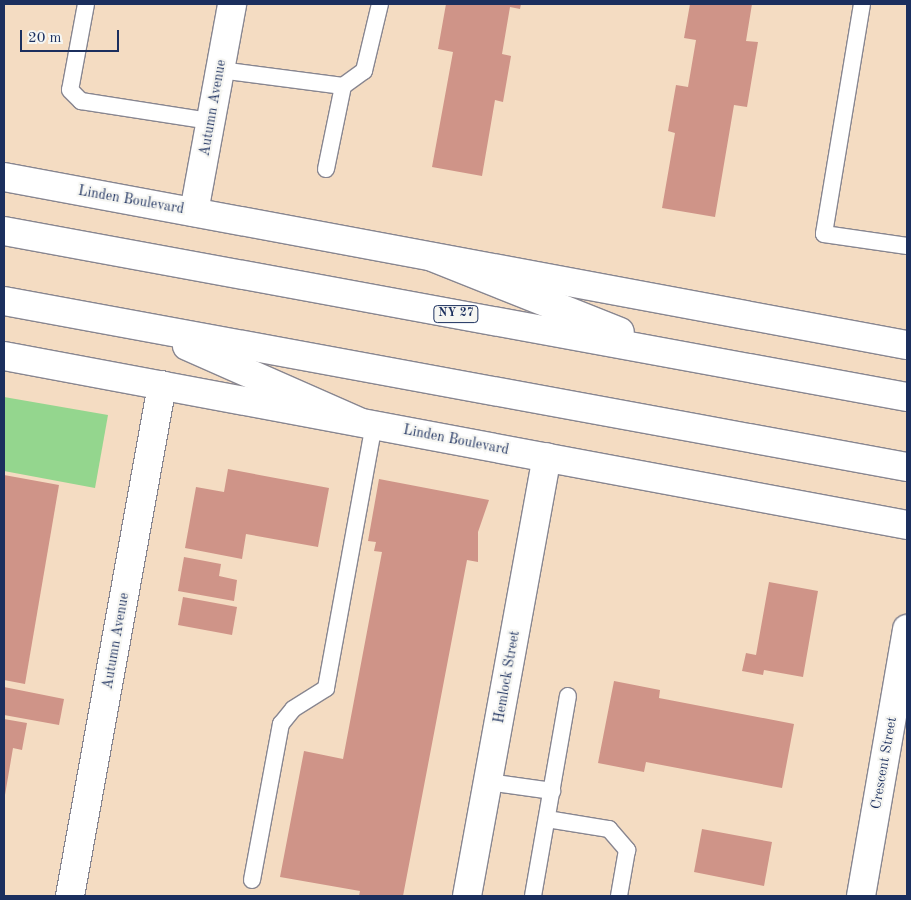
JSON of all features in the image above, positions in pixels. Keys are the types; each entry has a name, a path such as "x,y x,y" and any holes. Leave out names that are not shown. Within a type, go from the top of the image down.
{"main road":[{"name":"Autumn Avenue","path":"194,212 232,4"},
{"name":"Linden Boulevard","path":"4,177 907,345"},
{"name":"NY 27","path":"4,231 907,397"},
{"path":"432,257 675,354"},
{"path":"4,301 907,466"},
{"path":"145,327 366,423"},
{"name":"Linden Boulevard","path":"4,356 907,525"},
{"name":"Autumn Avenue","path":"70,896 162,385"},
{"name":"Hemlock Street","path":"467,896 547,457"},
{"name":"Crescent Street","path":"861,896 899,725 907,629"}],"lane":[{"path":"86,4 70,90 81,101 210,121"},
{"path":"326,169 343,86 364,71 380,4"},
{"path":"862,4 824,234 907,246"},
{"path":"220,70 343,86"},
{"path":"252,880 281,724 293,709 326,688 366,423"},
{"path":"533,896 568,696"},
{"path":"488,782 552,791"},
{"path":"547,819 608,829 627,850 619,896"}],"green space":[{"path":"4,397 108,415 95,488 4,471"}],"building":[{"path":"446,4 521,4 520,9 510,7 502,54 511,56 503,102 495,100 482,176 432,167 453,52 438,49"},
{"path":"690,4 752,4 746,41 758,42 747,107 734,105 715,217 662,208 675,133 668,131 676,85 688,87 696,40 684,38"},
{"path":"228,469 329,488 318,547 246,534 242,559 185,548 196,487 224,492"},
{"path":"4,475 59,485 25,684 4,680"},
{"path":"379,479 489,500 478,532 478,562 467,560 403,896 359,896 360,891 280,877 304,751 343,759 382,552 374,551 376,542 368,541"},
{"path":"184,557 221,564 219,576 237,580 234,601 178,591"},
{"path":"769,582 818,591 803,677 764,670 763,675 742,671 746,653 756,655"},
{"path":"183,597 237,607 232,635 178,625"},
{"path":"614,681 660,690 659,698 794,724 782,788 646,762 644,772 598,763"},
{"path":"4,687 64,699 59,725 4,715"},
{"path":"4,719 27,723 22,750 13,748 5,795"},
{"path":"702,829 772,842 764,886 694,872"}]}
